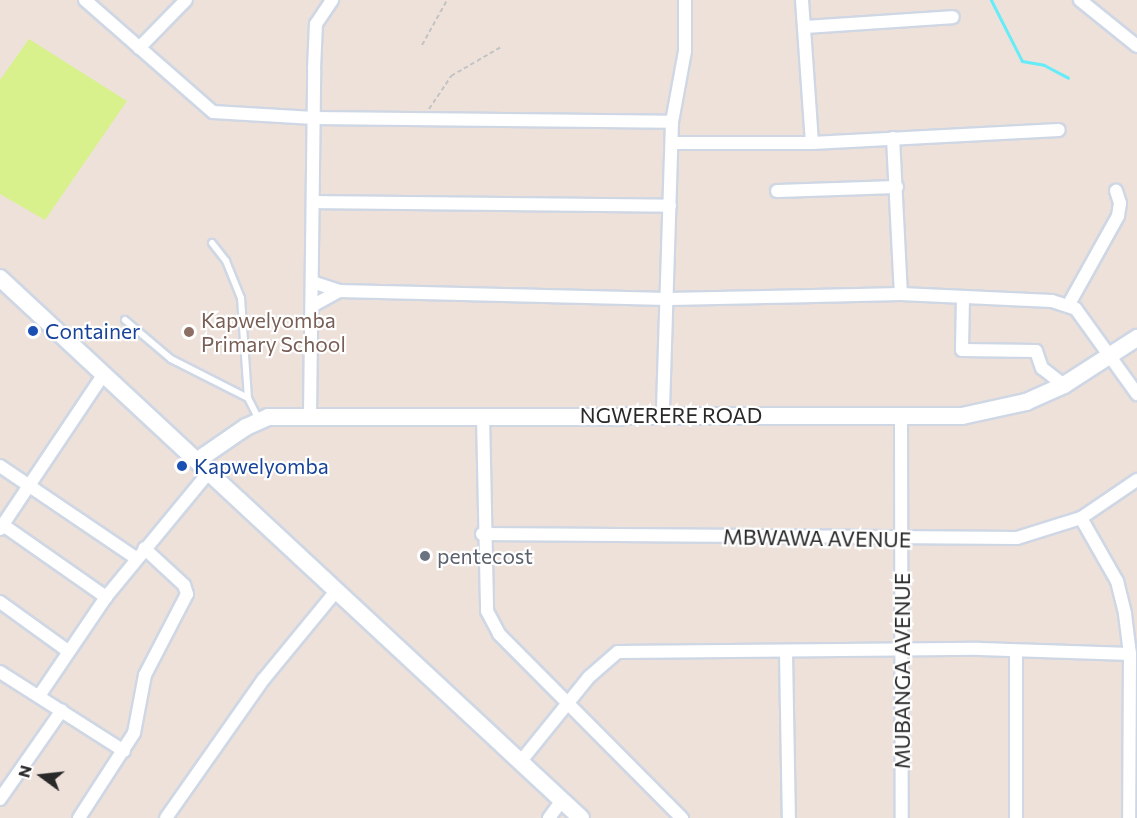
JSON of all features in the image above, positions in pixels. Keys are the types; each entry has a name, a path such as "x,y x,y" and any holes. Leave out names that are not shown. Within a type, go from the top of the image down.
{"street":[{"path":"85,0 213,112 314,118 672,122"},
{"path":"139,48 186,0"},
{"path":"310,415 316,24 332,0"},
{"path":"663,415 669,299 672,122 685,51 685,0"},
{"path":"802,0 812,143"},
{"path":"1080,0 1137,46"},
{"path":"804,27 953,17"},
{"path":"672,142 812,143 1059,130"},
{"path":"893,138 901,294"},
{"path":"777,191 897,187"},
{"path":"1069,304 1118,216 1120,203 1116,191"},
{"path":"314,202 670,206"},
{"path":"0,278 581,818"},
{"path":"312,282 339,291 669,299 901,294 1069,304 1111,355 1137,394"},
{"path":"312,306 339,291"},
{"path":"963,297 962,350 1036,351 1042,368 1064,385"},
{"name":"NGWERERE ROAD","path":"204,466 260,421 310,415 901,416 992,412 1064,385 1137,338"},
{"path":"103,375 2,527 106,597"},
{"path":"483,415 482,534 487,611 499,634 568,706 682,818"},
{"name":"MUBANGA AVENUE","path":"901,416 902,818"},
{"path":"0,466 140,553 184,585 187,594 145,675 138,719 124,751 79,818"},
{"path":"39,696 106,597 204,466"},
{"name":"MBWAWA AVENUE","path":"482,534 902,539 1017,538 1081,518 1137,480"},
{"path":"1081,518 1117,581 1130,654 1129,818"},
{"path":"166,818 263,680 337,590"},
{"path":"0,602 68,651"},
{"path":"521,761 604,660 618,652 980,649 1016,653 1130,654"},
{"path":"786,652 789,818"},
{"path":"1016,653 1016,818"},
{"path":"0,672 124,751"},
{"path":"0,799 62,711"},
{"path":"549,818 562,800"}],"lane":[{"path":"212,243 226,261 241,297 248,398 260,421"},
{"path":"125,320 171,359 234,394 248,398"}],"path":[{"path":"422,45 447,0"},
{"path":"422,119 451,76 501,47"}],"green space":[{"path":"29,39 127,101 45,220 0,194 0,80"}],"waterway":[{"path":"991,0 1022,61 1044,65 1068,78"}],"place":[{"name":"Container","path":"33,331"},
{"name":"Kapwelyomba Primary School","path":"189,332"},
{"name":"Kapwelyomba","path":"182,466"},
{"name":"pentecost","path":"425,556"}]}
